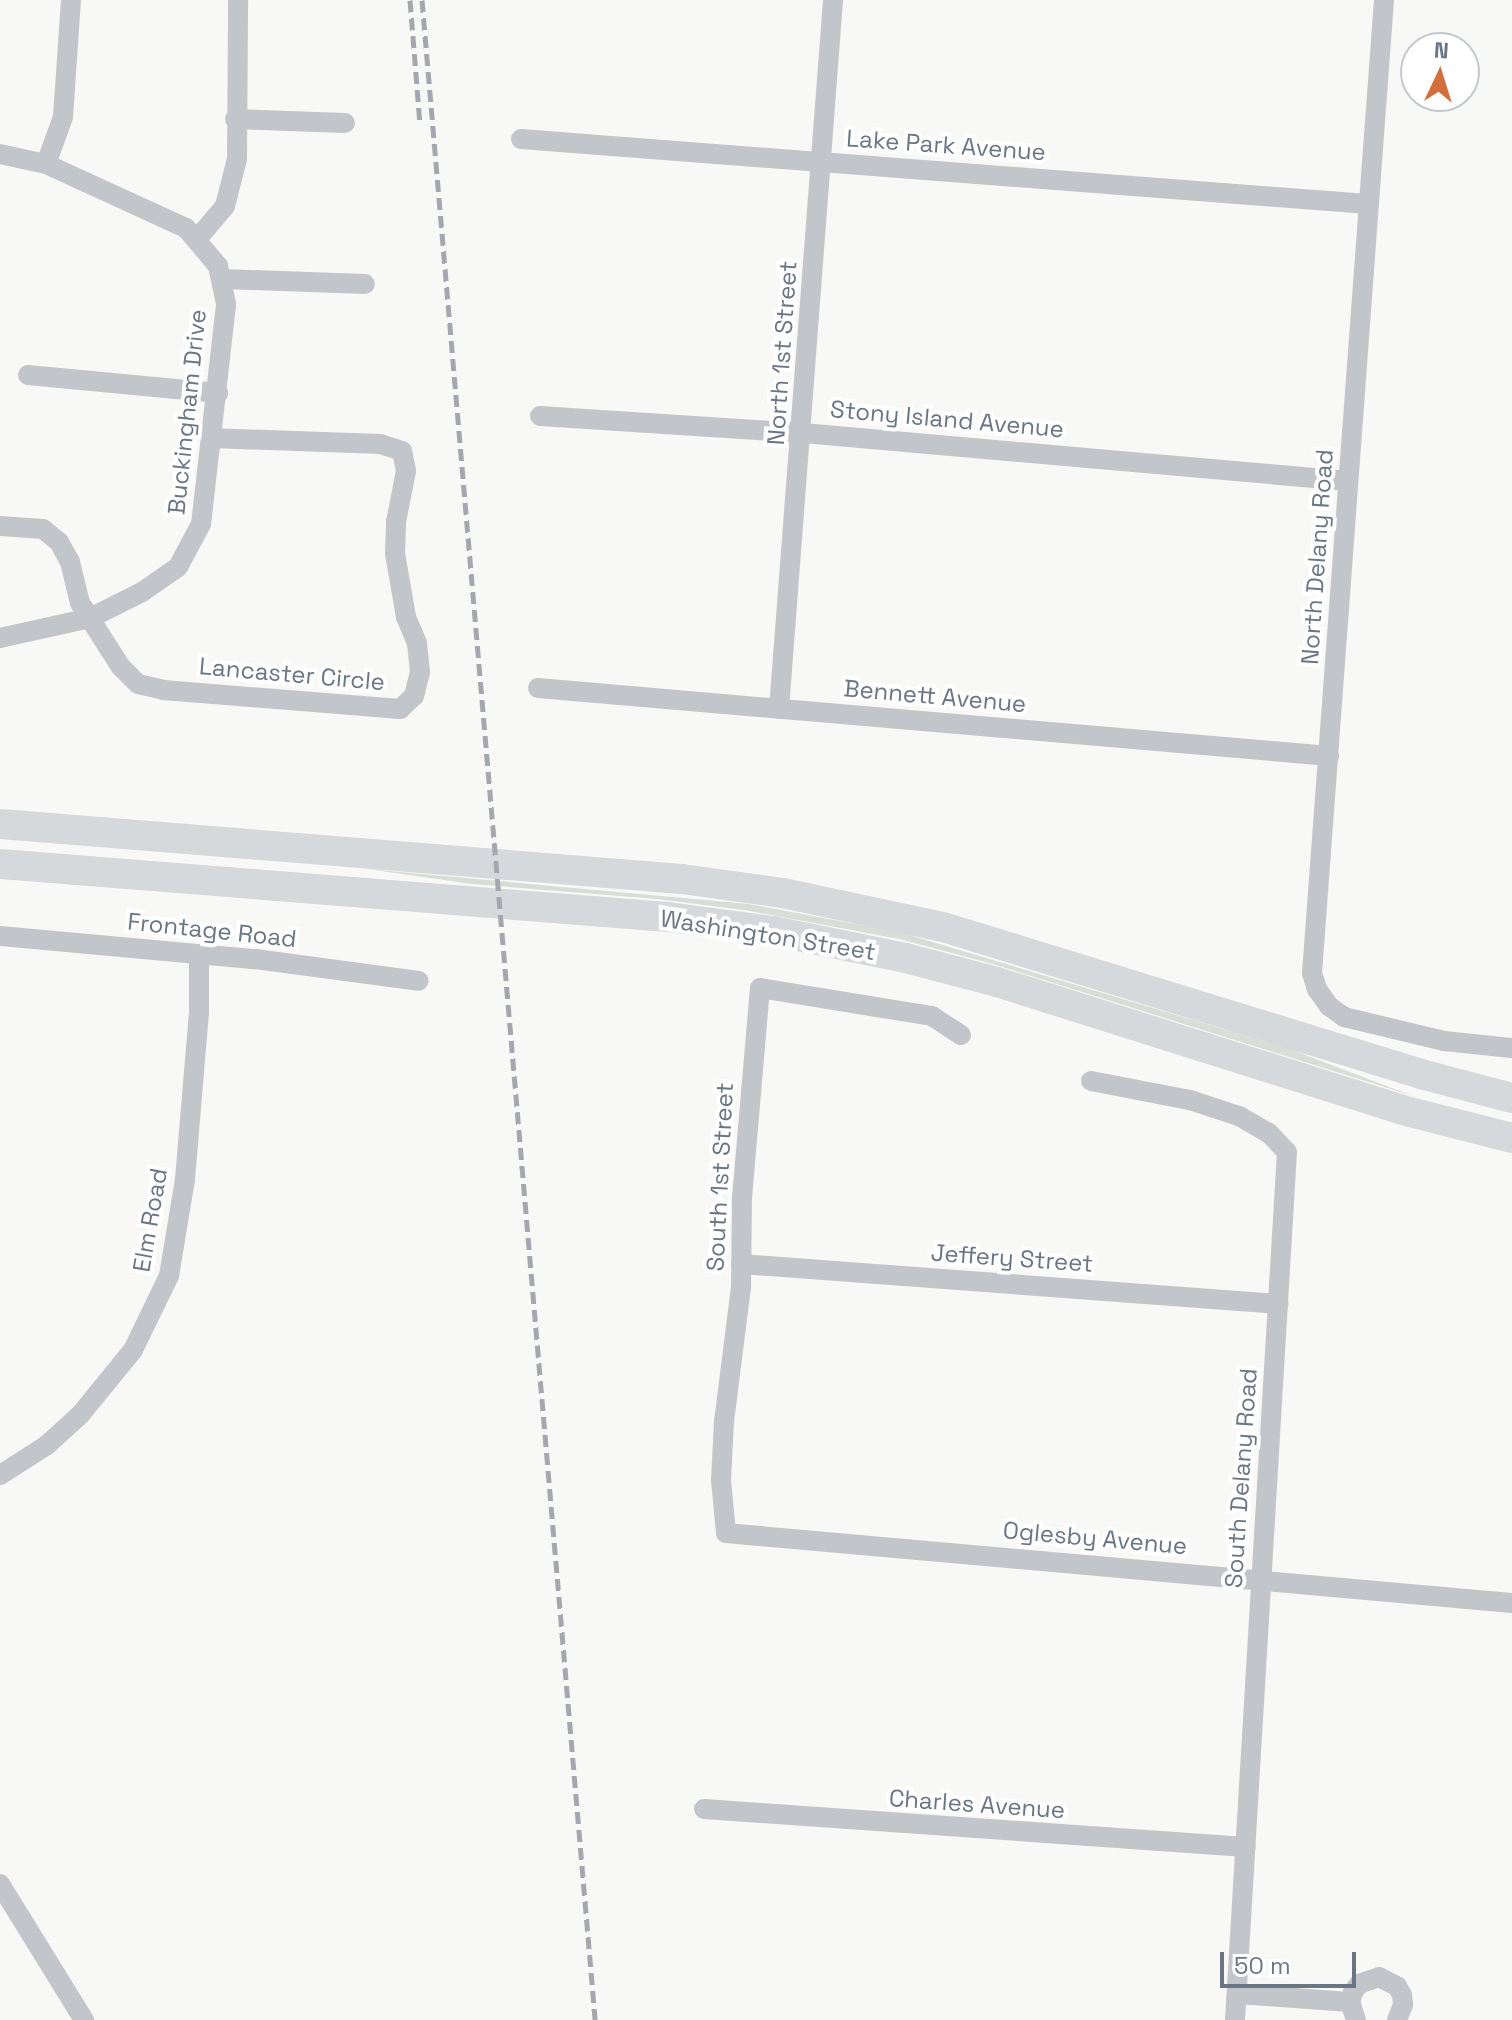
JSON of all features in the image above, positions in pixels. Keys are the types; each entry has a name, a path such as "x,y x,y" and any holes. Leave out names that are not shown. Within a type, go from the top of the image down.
{"main road":[{"name":"Washington Street","path":"0,824 667,877 795,895 943,927 1409,1070 1512,1098"},
{"name":"Washington Street","path":"0,864 668,917 773,931 906,958 997,982 1410,1112 1512,1138"}],"street":[{"path":"46,164 63,117 71,0"},
{"path":"198,238 225,206 237,159 238,0"},
{"name":"North 1st Street","path":"779,709 803,433 833,0"},
{"name":"North Delany Road","path":"1384,0 1312,973 1317,989 1329,1006 1344,1017 1430,1038 1512,1048"},
{"path":"235,119 345,123"},
{"name":"Lake Park Avenue","path":"521,139 1368,204"},
{"name":"Buckingham Drive","path":"0,154 46,164 169,218 198,238 212,254 222,279 226,305 201,524 178,567 142,592 90,618 0,638"},
{"path":"222,279 365,284"},
{"path":"28,375 218,393"},
{"name":"Stony Island Avenue","path":"540,416 803,433 1348,481"},
{"name":"Lancaster Circle","path":"90,618 121,667 138,684 163,690 380,709 400,709 414,696 420,672 417,643 406,617 395,553 396,522 406,471 402,451 381,444 211,438"},
{"path":"0,526 43,529 59,542 70,562 80,603 90,618"},
{"name":"Bennett Avenue","path":"538,688 1329,756"},
{"name":"Frontage Road","path":"0,936 255,959 419,981"},
{"name":"Elm Road","path":"0,1475 47,1445 80,1415 133,1350 169,1276 185,1179 199,1013 199,956"},
{"name":"South 1st Street","path":"769,1538 726,1533 721,1508 724,1421 741,1264 742,1196 760,988 932,1016 961,1035"},
{"name":"South Delany Road","path":"1091,1081 1190,1100 1239,1116 1269,1133 1287,1152 1235,2020"},
{"name":"Jeffery Street","path":"741,1264 1279,1304"},
{"name":"Oglesby Avenue","path":"769,1538 1512,1603"},
{"name":"Charles Avenue","path":"704,1809 1246,1847"},
{"path":"0,1884 84,2020"},
{"path":"1238,1994 1353,2011 1359,1984 1379,1977 1389,1980 1402,1995 1403,2005 1397,2020"}],"shaded area":[{"path":"367,869 749,904 899,932 1287,1048 1413,1096 993,964 899,939 744,910 657,899 472,884"}],"railway":[{"path":"410,0 420,124"},
{"path":"422,0 595,2020"}]}
